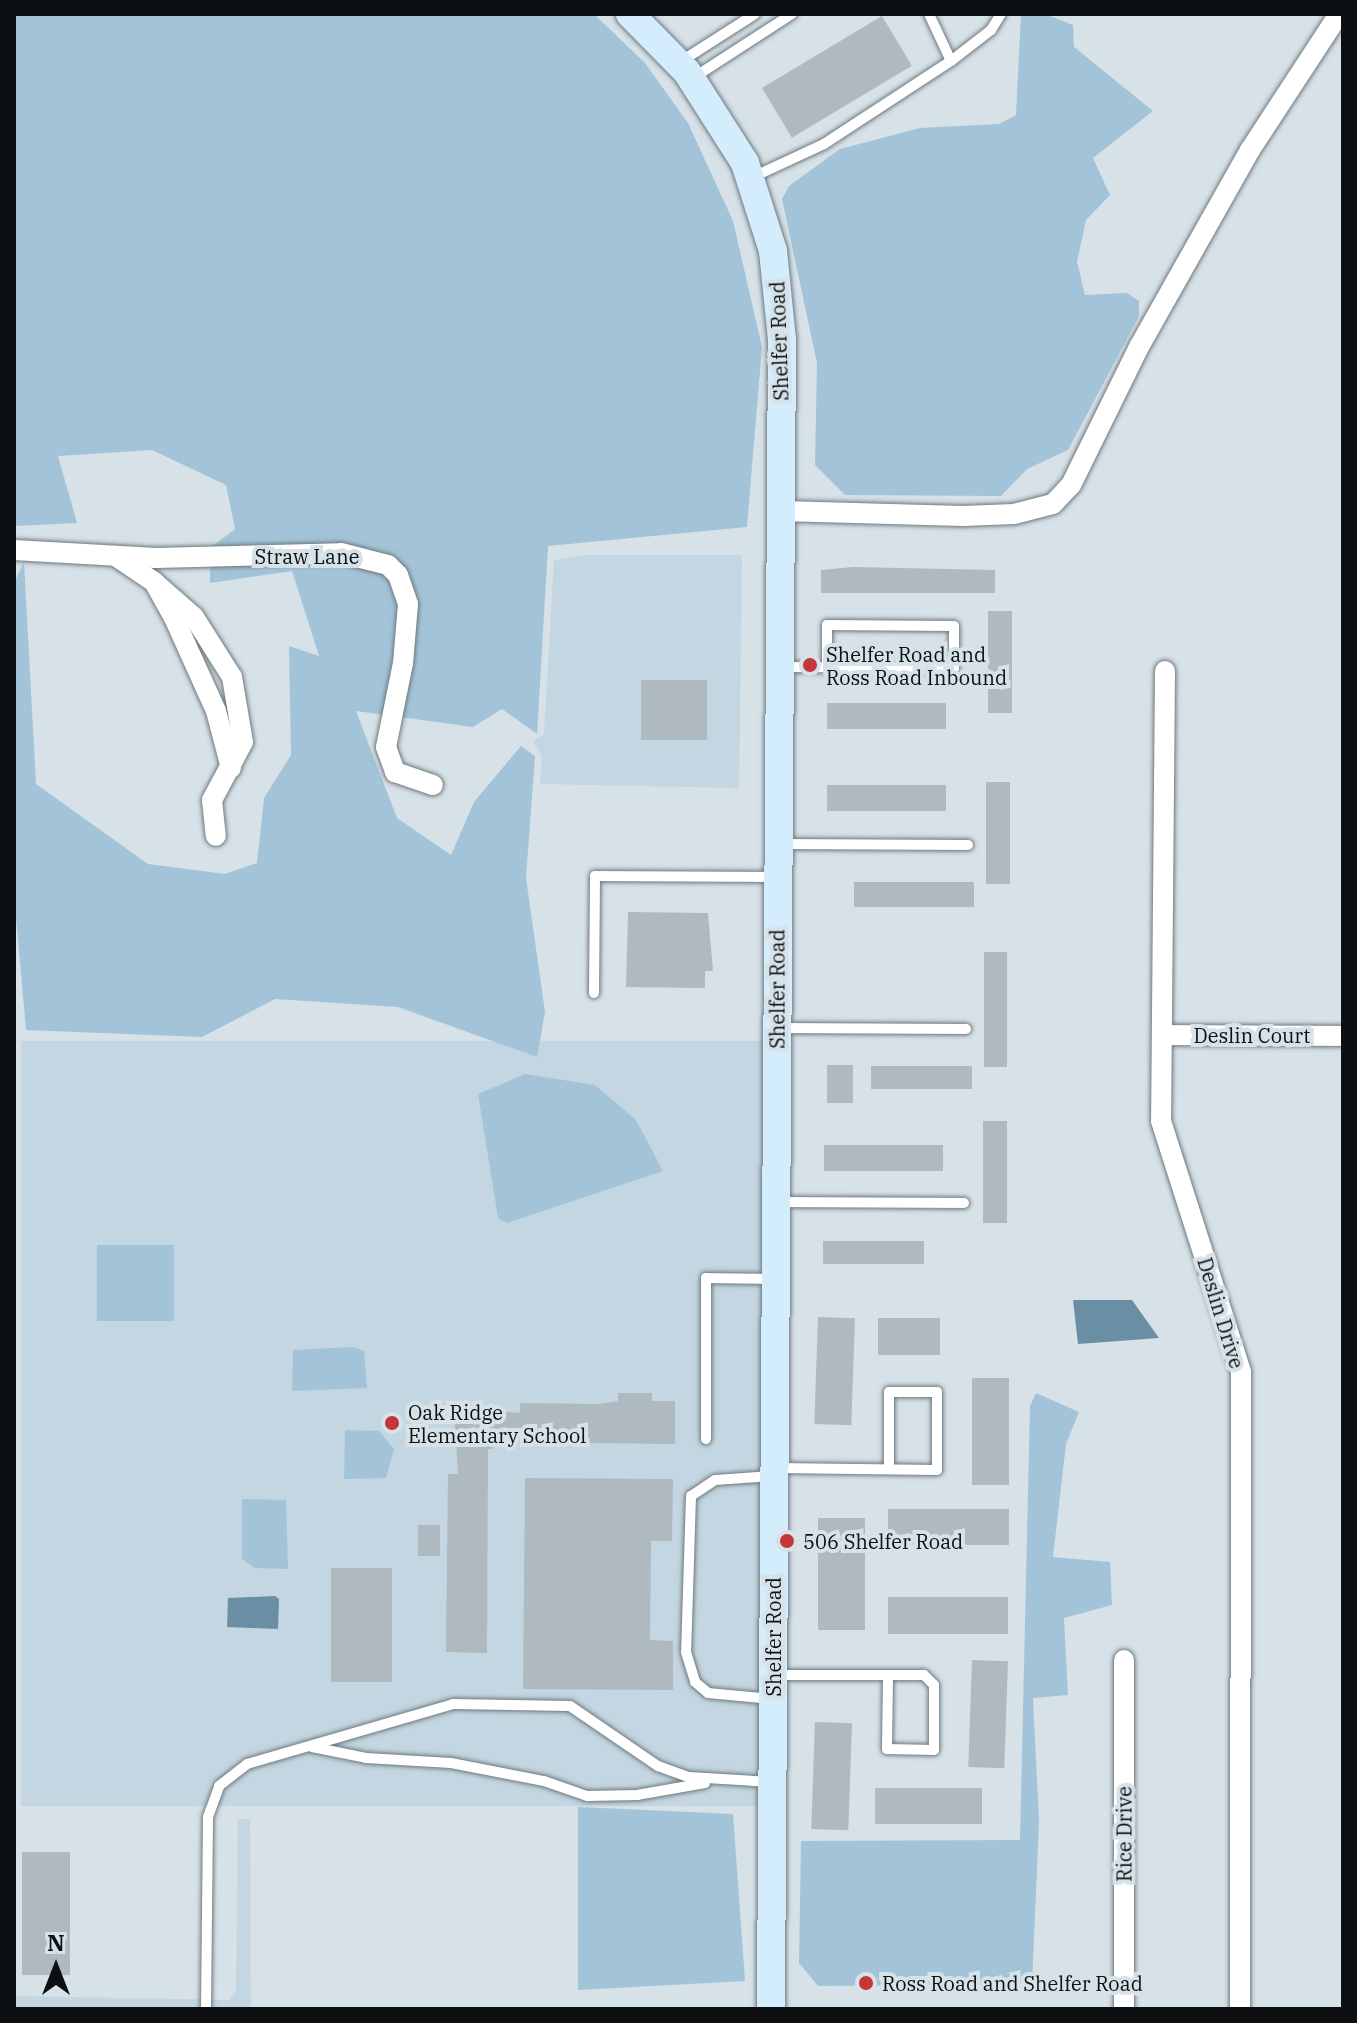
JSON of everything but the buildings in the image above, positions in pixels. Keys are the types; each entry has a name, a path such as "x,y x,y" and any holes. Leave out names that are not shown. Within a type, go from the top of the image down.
{"street":[{"name":"Shelfer Road","path":"630,14 686,70 727,129 751,178 777,280 782,339 771,2009"},
{"path":"781,511 963,516 1014,514 1053,504 1071,485 1139,347 1250,150 1339,14"},
{"name":"Straw Lane","path":"14,550 117,557 341,553 362,554 388,565 398,575 408,604 386,747 395,772 433,785"},
{"path":"117,557 154,582 194,617 232,677 243,742 212,800 216,836"},
{"path":"154,582 216,711 231,768"},
{"name":"Deslin Drive","path":"1165,671 1163,1142 1241,1372 1240,2009"},
{"name":"Deslin Court","path":"1162,1035 1343,1036"},
{"name":"Rice Drive","path":"1124,1660 1124,2009"}],"lane":[{"path":"686,70 756,14 768,31"},
{"path":"686,70 768,31 792,14"},
{"path":"929,14 951,61"},
{"path":"751,178 824,144 951,61 991,30 1001,14"},
{"path":"780,667 954,668 954,626 827,625 827,667"},
{"path":"778,844 968,845"},
{"path":"594,993 595,876 778,877"},
{"path":"777,1028 966,1029"},
{"path":"776,1202 964,1203"},
{"path":"706,1439 706,1278 775,1279"},
{"path":"888,1675 887,1749 934,1750 934,1685 924,1675 888,1675 708,1693 688,1667 686,1513 691,1496 702,1486 774,1472 937,1470 937,1392 889,1392 889,1469"},
{"path":"206,2009 206,1843 219,1786 247,1764 453,1704 570,1706 658,1766 718,1780 772,1782"},
{"path":"310,1746 366,1758 451,1763 544,1781 587,1796 637,1795 718,1780"}],"shaded area":[{"path":"14,14 594,14 645,63 688,123 733,221 762,347 747,527 548,546 537,734 502,709 473,727 356,711 397,818 451,855 474,802 521,746 535,756 526,878 545,1012 537,1057 398,1007 275,999 202,1037 26,1030 14,894 14,583 24,562 36,784 148,864 225,874 257,863 264,798 291,755 289,646 319,656 292,571 210,583 210,548 235,529 226,485 152,450 58,456 77,523 14,526"},
{"path":"1021,14 1045,14 1073,25 1074,47 1153,111 1093,158 1110,195 1086,220 1077,262 1085,295 1127,293 1139,301 1139,316 1068,450 1027,469 1001,496 845,495 815,465 817,363 782,199 789,186 840,149 920,128 999,124 1016,115"},
{"path":"587,555 742,555 739,788 540,784 542,756 533,741 544,735 554,560"},
{"name":"Oak Ridge Elementary School","path":"21,1041 763,1041 763,1806 21,1806"},
{"path":"525,1074 595,1085 636,1120 663,1171 507,1223 498,1218 478,1094"},
{"path":"97,1245 174,1245 174,1321 97,1321"},
{"path":"1073,1300 1132,1300 1159,1338 1078,1344"},
{"path":"353,1347 364,1351 367,1388 292,1391 293,1350"},
{"path":"1036,1393 1079,1412 1066,1444 1053,1557 1110,1562 1112,1605 1064,1618 1068,1695 1033,1698 1039,1822 1032,1984 818,1986 799,1963 801,1841 1020,1840 1030,1406"},
{"path":"345,1430 379,1431 394,1449 386,1478 344,1479"},
{"path":"242,1499 286,1500 288,1569 255,1568 242,1559"},
{"path":"275,1596 279,1599 278,1629 227,1627 228,1598"},
{"path":"578,1807 733,1814 745,1981 578,1990"},
{"path":"238,1819 250,1819 251,2007 14,2007 14,1996 229,2000 236,1992"}],"place":[{"name":"Shelfer Road and Ross Road Inbound","path":"810,665"},
{"name":"Oak Ridge Elementary School","path":"392,1423"},
{"name":"506 Shelfer Road","path":"787,1541"},
{"name":"Ross Road and Shelfer Road","path":"866,1983"}]}
